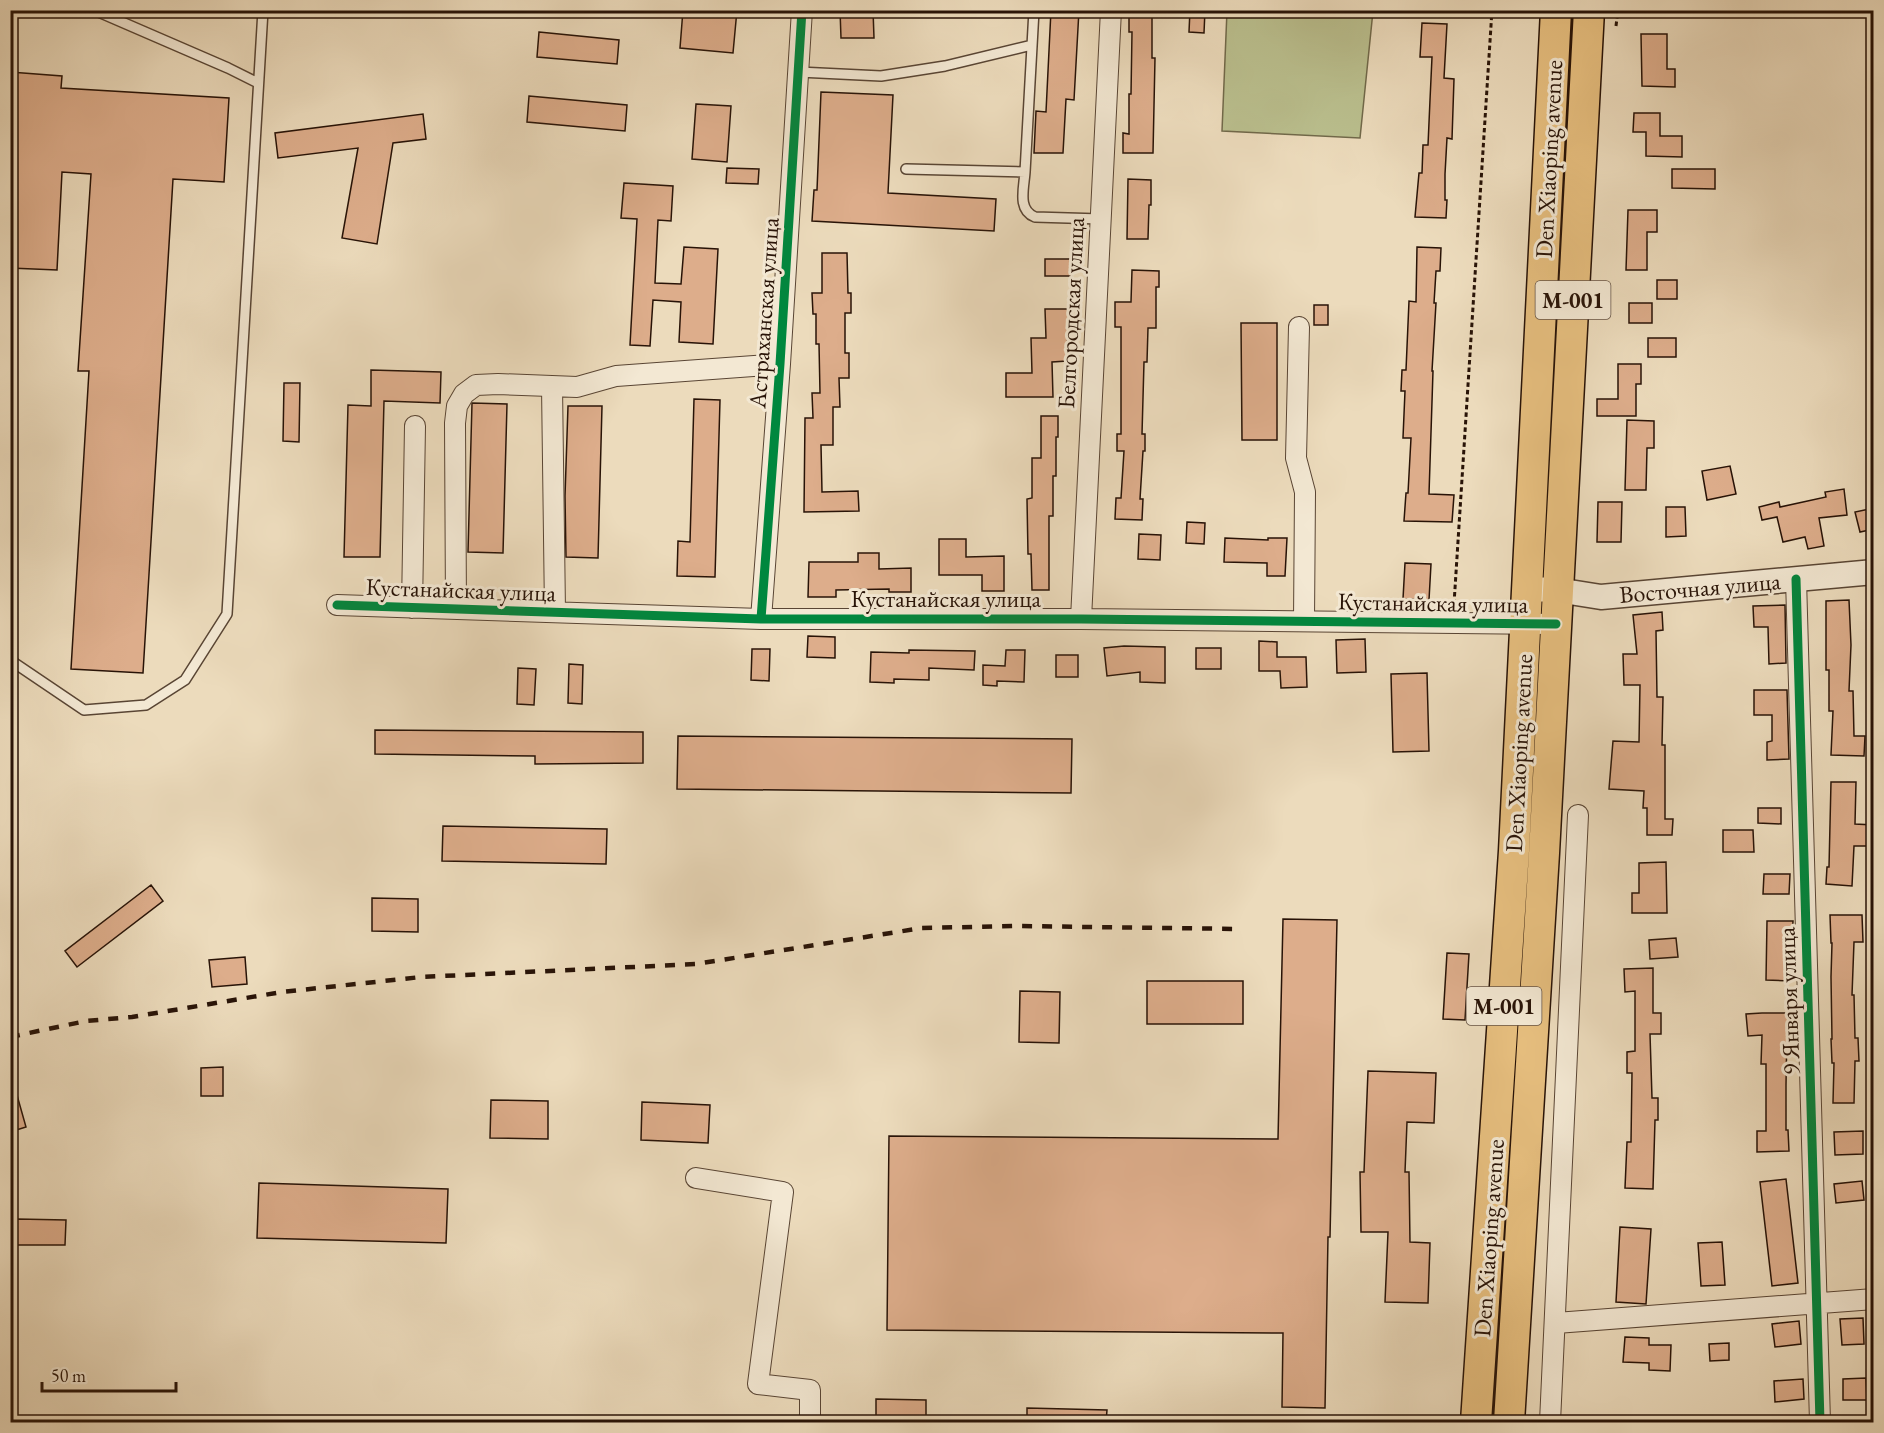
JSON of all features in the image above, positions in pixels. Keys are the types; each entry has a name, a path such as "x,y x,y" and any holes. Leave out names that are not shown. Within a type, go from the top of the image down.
{"main road":[{"name":"Den Xiaoping avenue","path":"1476,1422 1513,874 1556,10"},
{"name":"Den Xiaoping avenue","path":"1509,1422 1543,876 1589,10"}],"street":[{"name":"Астраханская улица","path":"761,619 780,364 802,10"},
{"name":"Белгородская улица","path":"1081,619 1111,10"},
{"path":"1299,327 1296,458 1305,492 1304,621"},
{"path":"456,609 455,423 457,406 464,394 476,385 577,387 616,376 780,364"},
{"path":"552,386 555,612"},
{"path":"412,608 415,426"},
{"name":"Восточная улица","path":"1527,589 1557,590 1600,597 1874,573"},
{"name":"9 Января улица","path":"1796,579 1820,1422"},
{"name":"Кустанайская улица","path":"337,605 761,619 1081,619 1556,624"},
{"path":"1550,1422 1578,815"},
{"path":"696,1179 783,1192 758,1384 810,1390 810,1422"},
{"path":"1556,1323 1874,1299"}],"lane":[{"path":"94,10 258,82"},
{"path":"10,660 84,710 146,705 185,680 227,614 263,10"},
{"path":"1034,10 1023,206 1029,214 1035,217 1101,219"},
{"path":"799,72 881,76 945,66 1032,45"},
{"path":"906,169 1025,172"}],"path":[{"path":"1453,623 1492,10"},
{"path":"1616,26 1618,10"}],"green space":[{"path":"1227,11 1373,11 1360,138 1222,131"}],"building":[{"path":"683,10 737,10 733,53 680,48"},
{"path":"840,10 873,10 874,38 841,38"},
{"path":"1051,10 1079,10 1074,100 1066,99 1063,153 1034,153 1036,111 1046,112"},
{"path":"1129,10 1152,10 1152,58 1155,58 1153,153 1123,153 1123,133 1129,134 1129,94 1131,94 1132,32 1129,32"},
{"path":"1190,10 1205,10 1204,33 1189,32"},
{"path":"1422,23 1447,24 1444,78 1454,79 1452,139 1447,138 1446,218 1415,217 1419,173 1422,173 1423,145 1428,145 1432,57 1420,57"},
{"path":"539,32 619,40 617,64 537,57"},
{"path":"1641,34 1667,34 1667,69 1675,69 1675,87 1642,86"},
{"path":"10,72 62,76 61,88 229,98 224,182 173,179 143,673 71,669 89,371 78,371 91,174 62,172 57,270 10,268"},
{"path":"821,92 893,95 888,193 996,199 994,231 812,221 814,190 817,190"},
{"path":"529,96 627,105 625,131 527,122"},
{"path":"696,104 731,106 727,162 692,159"},
{"path":"1634,113 1660,113 1660,136 1682,136 1682,157 1646,156 1646,132 1633,132"},
{"path":"423,114 426,139 393,143 377,244 342,238 358,148 278,158 275,133"},
{"path":"727,168 759,169 758,184 726,183"},
{"path":"1672,169 1715,169 1715,189 1672,188"},
{"path":"1128,179 1151,180 1148,239 1127,239"},
{"path":"624,183 673,186 671,221 658,220 655,283 681,284 684,247 718,249 713,344 679,342 681,302 653,300 650,346 630,345 637,219 621,218"},
{"path":"1628,210 1657,210 1657,232 1647,232 1647,270 1626,270"},
{"path":"1417,247 1441,248 1440,271 1436,271 1434,303 1436,303 1429,494 1454,495 1452,522 1404,521 1411,438 1403,438 1405,391 1401,391 1402,370 1406,370 1409,301 1416,302"},
{"path":"822,253 847,253 851,313 845,313 845,353 849,353 849,378 839,378 840,407 833,407 833,445 821,445 822,492 858,491 859,511 804,512 805,418 813,418 812,393 820,393 819,344 816,344 816,314 813,314 812,293 822,293"},
{"path":"1045,259 1072,259 1072,276 1045,276"},
{"path":"1132,270 1159,271 1159,287 1156,287 1156,328 1148,328 1147,362 1144,362 1142,434 1145,434 1145,451 1143,451 1140,499 1143,499 1142,520 1115,519 1116,498 1121,498 1124,451 1117,451 1117,434 1121,434 1121,327 1115,327 1115,302 1131,302"},
{"path":"1657,280 1677,280 1677,299 1657,299"},
{"path":"1629,303 1652,303 1652,323 1629,323"},
{"path":"1314,305 1328,305 1328,325 1314,325"},
{"path":"1045,309 1068,309 1067,361 1052,362 1053,397 1006,397 1006,373 1032,373 1031,338 1046,338"},
{"path":"1241,323 1277,323 1277,440 1242,440"},
{"path":"1648,338 1676,338 1676,357 1648,357"},
{"path":"1618,364 1641,364 1641,384 1636,384 1636,416 1597,416 1597,399 1618,399"},
{"path":"371,370 441,372 440,403 384,401 380,557 344,557 348,405 371,406"},
{"path":"284,383 300,383 299,442 283,441"},
{"path":"694,399 720,400 715,577 677,576 678,541 690,542"},
{"path":"472,403 507,404 503,553 468,552"},
{"path":"568,406 602,406 598,558 566,557 565,496"},
{"path":"1041,416 1058,416 1056,476 1053,476 1053,516 1049,516 1049,590 1032,590 1031,554 1028,554 1027,499 1032,498 1032,458 1041,458"},
{"path":"1627,420 1654,421 1654,448 1647,448 1646,490 1625,490"},
{"path":"1730,466 1736,494 1707,500 1702,471"},
{"path":"1844,489 1847,515 1819,518 1824,546 1808,549 1805,537 1783,542 1777,517 1762,520 1759,507 1779,502 1780,507 1826,497 1825,492"},
{"path":"1598,502 1622,502 1621,542 1597,542"},
{"path":"1666,507 1685,507 1686,536 1666,537"},
{"path":"1874,508 1874,529 1860,532 1855,512"},
{"path":"1187,522 1205,523 1204,544 1186,543"},
{"path":"1139,534 1161,535 1160,560 1138,559"},
{"path":"1225,538 1268,540 1268,538 1287,538 1285,576 1267,576 1267,563 1224,562"},
{"path":"939,539 966,539 966,557 1004,556 1004,591 982,591 982,575 939,575"},
{"path":"858,553 879,553 879,569 911,568 911,592 889,592 889,589 836,590 836,597 808,597 809,562 858,562"},
{"path":"1405,563 1431,564 1429,600 1403,599"},
{"path":"1849,600 1851,645 1849,691 1853,691 1854,736 1865,736 1864,756 1831,755 1833,711 1829,711 1829,670 1826,670 1826,601"},
{"path":"1785,605 1786,663 1769,664 1768,627 1754,627 1753,606"},
{"path":"1662,612 1663,630 1656,631 1657,697 1663,697 1665,819 1673,819 1672,835 1647,835 1647,808 1643,808 1644,791 1609,789 1613,741 1639,742 1640,685 1624,685 1623,654 1637,654 1633,615"},
{"path":"808,636 835,637 835,658 807,657"},
{"path":"1365,639 1366,672 1337,673 1336,640"},
{"path":"1259,641 1277,642 1277,657 1306,657 1307,687 1281,688 1280,671 1259,671"},
{"path":"1165,647 1165,683 1140,682 1140,672 1107,676 1104,648"},
{"path":"1196,648 1221,648 1221,669 1196,669"},
{"path":"752,649 770,649 769,681 751,680"},
{"path":"909,650 975,651 974,670 929,668 929,680 894,679 894,683 870,682 871,652 909,653"},
{"path":"1006,650 1025,650 1024,682 997,681 997,686 983,685 983,665 1005,666"},
{"path":"1056,655 1078,655 1078,677 1056,677"},
{"path":"569,664 583,665 582,704 568,703"},
{"path":"518,668 536,669 534,705 517,704"},
{"path":"1427,673 1429,751 1393,752 1391,674"},
{"path":"1754,690 1787,690 1789,759 1767,760 1767,742 1772,741 1772,715 1754,715"},
{"path":"375,730 643,732 643,763 535,764 535,756 375,754"},
{"path":"678,736 1072,739 1071,793 677,789"},
{"path":"1831,782 1856,782 1855,824 1874,825 1874,846 1854,846 1852,886 1826,884 1827,867 1829,867"},
{"path":"1758,808 1781,808 1781,824 1758,823"},
{"path":"443,826 607,829 606,864 442,861"},
{"path":"1723,830 1753,830 1754,852 1723,852"},
{"path":"1666,862 1667,913 1632,913 1632,893 1639,893 1639,863"},
{"path":"1764,874 1790,874 1789,894 1763,894"},
{"path":"151,885 163,901 77,967 65,951"},
{"path":"372,898 418,899 418,932 372,931"},
{"path":"1830,915 1862,915 1863,942 1854,942 1852,995 1854,995 1855,1038 1858,1038 1859,1061 1855,1061 1854,1103 1833,1103"},
{"path":"1283,919 1337,920 1325,1408 1282,1407 1283,1333 887,1330 889,1136 1278,1139"},
{"path":"1767,921 1793,921 1790,981 1766,980"},
{"path":"1676,938 1678,957 1650,959 1649,940"},
{"path":"1447,953 1469,954 1465,1020 1443,1019"},
{"path":"245,957 247,984 212,987 209,960"},
{"path":"1653,968 1653,1013 1661,1013 1661,1034 1650,1034 1652,1098 1658,1098 1653,1189 1625,1188 1627,1142 1631,1142 1632,1073 1627,1073 1627,1052 1635,1051 1635,991 1625,992 1624,969"},
{"path":"1147,981 1243,981 1243,1024 1147,1024"},
{"path":"1020,991 1060,992 1059,1043 1019,1042"},
{"path":"1789,1013 1786,1130 1788,1130 1789,1151 1757,1152 1757,1131 1766,1131 1766,1064 1761,1064 1762,1035 1748,1036 1746,1014"},
{"path":"223,1067 223,1096 201,1096 201,1068"},
{"path":"1368,1071 1436,1073 1434,1123 1407,1122 1405,1172 1409,1172 1410,1242 1430,1243 1428,1303 1385,1302 1388,1232 1361,1232 1360,1172 1364,1172"},
{"path":"15,1088 26,1127 10,1132 10,1089"},
{"path":"491,1100 548,1101 548,1139 490,1138"},
{"path":"642,1102 710,1105 708,1143 641,1140"},
{"path":"1863,1131 1863,1154 1835,1155 1834,1132"},
{"path":"1786,1179 1798,1283 1772,1286 1760,1182"},
{"path":"1862,1181 1864,1200 1836,1203 1834,1184"},
{"path":"259,1183 448,1189 446,1243 257,1238"},
{"path":"17,1219 66,1220 65,1245 16,1245"},
{"path":"1620,1227 1651,1229 1646,1304 1616,1302"},
{"path":"1722,1242 1725,1285 1701,1286 1698,1243"},
{"path":"1863,1318 1864,1344 1842,1345 1840,1319"},
{"path":"1799,1321 1801,1344 1775,1347 1772,1324"},
{"path":"1625,1337 1649,1338 1649,1345 1671,1345 1670,1371 1649,1370 1649,1363 1623,1362"},
{"path":"1729,1343 1729,1360 1710,1361 1709,1344"},
{"path":"1866,1378 1867,1400 1843,1400 1843,1379"},
{"path":"1803,1379 1804,1399 1775,1402 1774,1381"},
{"path":"876,1399 926,1400 926,1422 876,1422"},
{"path":"1027,1408 1107,1410 1106,1422 1027,1422"}],"railway":[{"path":"10,1037 86,1021 132,1017 282,992 421,977 696,964 922,928 1016,926 1241,929"}],"cycle path":[{"path":"761,619 780,364 802,10"},
{"path":"1796,579 1820,1422"},
{"path":"337,605 761,619 1081,619 1556,624"}]}
